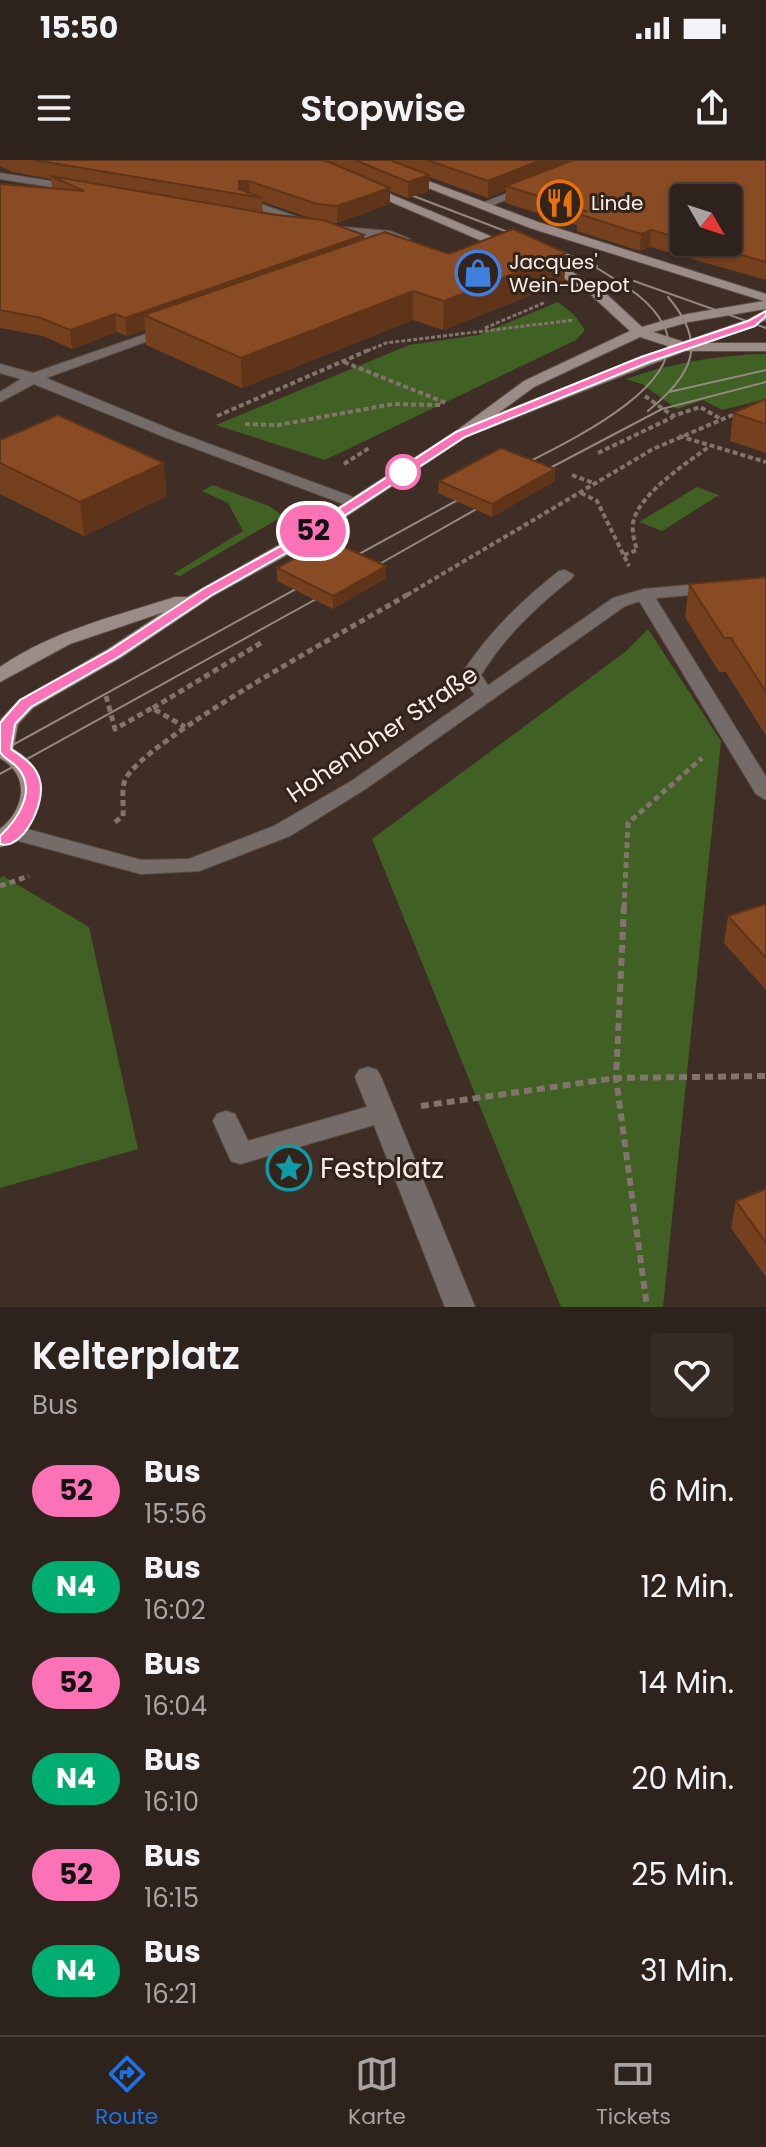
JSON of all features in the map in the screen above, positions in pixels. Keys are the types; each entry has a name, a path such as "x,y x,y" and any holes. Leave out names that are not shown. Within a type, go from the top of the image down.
{"main road":[{"path":"362,160 481,206 766,298"},
{"path":"355,183 515,248 596,292 639,332 686,347 766,347"},
{"path":"6,836 28,814 33,795 32,778 21,763 2,750 8,723 26,704 115,653 207,592 290,546 461,434 529,384 639,332 687,318 766,305"},
{"path":"461,434 631,365 752,323 766,314"},
{"path":"0,676 14,665 72,638 207,592"}],"street":[{"path":"0,176 88,191"},
{"path":"481,206 540,183"},
{"path":"246,202 328,230"},
{"path":"264,222 390,235 412,242 384,252"},
{"path":"0,398 33,378 180,327"},
{"path":"0,368 355,503"},
{"path":"486,697 471,675 491,641 521,610 565,575"},
{"name":"Hohenloher Straße","path":"6,836 141,867 191,866 282,831 360,784 619,602 644,594 766,583"},
{"path":"644,594 766,794"},
{"path":"368,1077 460,1307"},
{"path":"226,1121 240,1154 383,1112"}],"path":[{"path":"477,331 547,302"},
{"path":"232,409 386,343 588,318"},
{"path":"237,423 278,425 393,404 450,405 343,361"},
{"path":"76,851 123,816 125,780 147,755 185,727 678,436 746,410"},
{"path":"598,453 673,416"},
{"path":"216,422 227,423"},
{"path":"678,436 766,462"},
{"path":"624,555 637,550 633,530 635,515 683,466 710,446"},
{"path":"572,475 594,484"},
{"path":"581,493 597,501 644,594"},
{"path":"152,708 264,641"},
{"path":"647,1307 616,1078 628,823 730,734"},
{"path":"383,1112 616,1078 766,1076"}],"green space":[{"path":"558,302 575,316 585,330 576,340 325,460 216,425 409,345 478,335"},
{"path":"766,354 766,399 722,410 703,400 677,409 642,384 626,379 695,361"},
{"path":"213,485 269,506 283,516 180,576 173,574 243,531 228,503 202,491"},
{"path":"697,487 719,495 662,531 639,522"},
{"path":"648,629 721,741 663,1307 561,1307 372,839 625,652"},
{"path":"3,876 89,927 138,1149 0,1188 0,878"}],"building":[{"path":"34,160 324,160 390,188 337,206 317,204 249,181 239,181 239,189 262,198"},
{"path":"355,160 390,160 429,175 408,182"},
{"path":"427,160 541,160 488,181"},
{"path":"573,160 766,160 766,262 742,255 742,184 670,184 670,235 651,230 641,234 578,214 586,211 506,186"},
{"path":"51,176 276,215 323,220 364,235 125,318 115,314 70,330 41,318 0,310 0,184 84,191"},
{"path":"513,229 566,253 444,301 413,291 241,358 144,315 385,232 449,254"},
{"path":"766,399 766,424 733,413"},
{"path":"58,415 164,463 80,502 0,463 0,440"},
{"path":"501,448 555,469 492,504 439,481"},
{"path":"329,540 386,566 333,596 277,568"},
{"path":"766,577 766,692 731,638 724,638 689,584"},
{"path":"766,904 766,958 728,916"},
{"path":"766,1189 766,1243 736,1201"}],"tram line":[{"path":"395,189 597,266"},
{"path":"511,471 586,432 640,393 659,371 668,349 664,326 650,306 589,263"},
{"path":"634,281 766,328"},
{"path":"648,411 675,384 690,358 688,330 668,297"},
{"path":"669,392 766,370"},
{"path":"531,478 662,409 766,382"},
{"path":"339,565 476,490"},
{"path":"360,575 496,498"},
{"path":"0,752 314,579"},
{"path":"0,774 336,588"}],"bus line":[{"name":"52","path":"0,840 28,814 33,795 32,778 21,763 3,751 8,723 26,704 115,653 207,592 290,546 461,434 563,395 617,370 752,323 766,314"}],"place":[{"name":"Linde","path":"560,203"},
{"name":"Jacques' Wein-Depot","path":"478,273"},
{"name":"Festplatz","path":"289,1168"}]}
